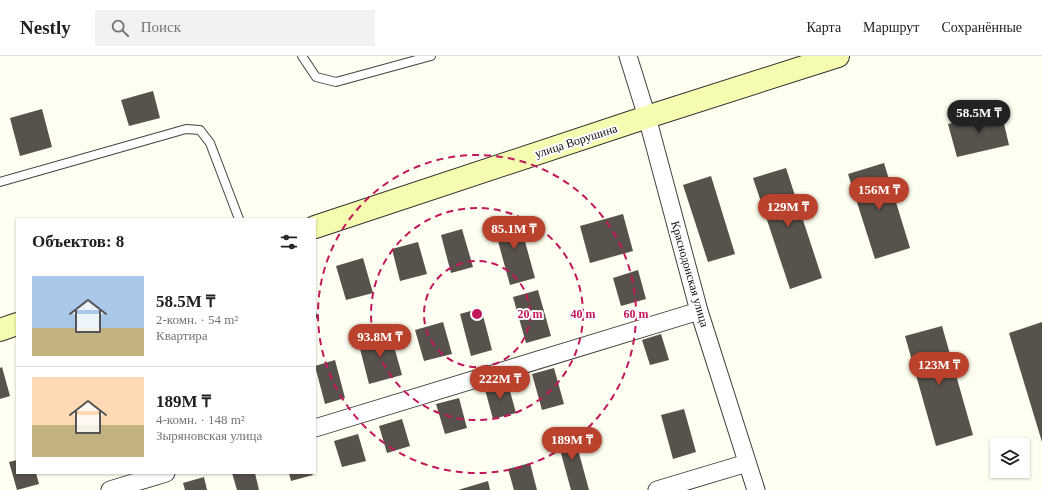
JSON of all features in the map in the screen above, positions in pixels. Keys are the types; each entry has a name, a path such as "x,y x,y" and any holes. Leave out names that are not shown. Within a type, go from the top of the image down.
{"street":[{"name":"Краснодонская улица","path":"628,56 647,117 699,311 756,490"},
{"name":"улица Ворушина","path":"316,227 647,117 838,56"},
{"path":"316,428 699,311"},
{"path":"0,330 16,324"},
{"path":"657,490 747,463"},
{"path":"110,490 163,474"}],"lane":[{"path":"302,56 316,77 336,82 431,56"},
{"path":"0,182 186,129 200,130 210,143 239,218"}],"building":[{"path":"153,91 160,118 129,126 121,100"},
{"path":"42,109 52,147 20,156 10,118"},
{"path":"1001,111 1009,145 957,157 948,124"},
{"path":"884,163 910,248 875,259 848,174"},
{"path":"786,168 822,278 790,289 753,178"},
{"path":"711,176 735,254 708,262 683,185"},
{"path":"623,214 633,251 590,263 580,226"},
{"path":"518,216 535,278 510,285 493,223"},
{"path":"462,229 473,267 451,273 441,235"},
{"path":"418,242 427,274 400,281 392,249"},
{"path":"363,258 373,293 346,300 336,266"},
{"path":"638,270 646,299 621,306 613,278"},
{"path":"538,290 551,336 526,343 513,297"},
{"path":"481,308 492,350 471,356 460,314"},
{"path":"443,322 452,354 424,361 415,330"},
{"path":"1042,322 1042,442 1009,333"},
{"path":"942,326 973,435 936,446 905,336"},
{"path":"390,332 402,375 369,384 358,341"},
{"path":"661,334 669,360 650,365 642,340"},
{"path":"335,360 345,398 325,404 316,366"},
{"path":"2,367 10,396 0,399 0,368"},
{"path":"554,368 564,404 542,410 532,374"},
{"path":"507,380 516,413 493,419 484,386"},
{"path":"459,398 467,428 445,434 436,404"},
{"path":"684,409 696,452 673,459 661,415"},
{"path":"402,419 410,446 387,453 379,426"},
{"path":"573,431 589,490 571,490 556,435"},
{"path":"358,434 366,461 342,467 334,441"},
{"path":"16,460 16,474 36,474 39,484 17,490 9,462"},
{"path":"530,463 537,490 514,490 508,469"},
{"path":"232,474 255,474 259,490 237,490"},
{"path":"289,474 313,475 291,481"},
{"path":"204,477 207,490 185,490 183,483"},
{"path":"488,481 490,490 458,490"}]}
